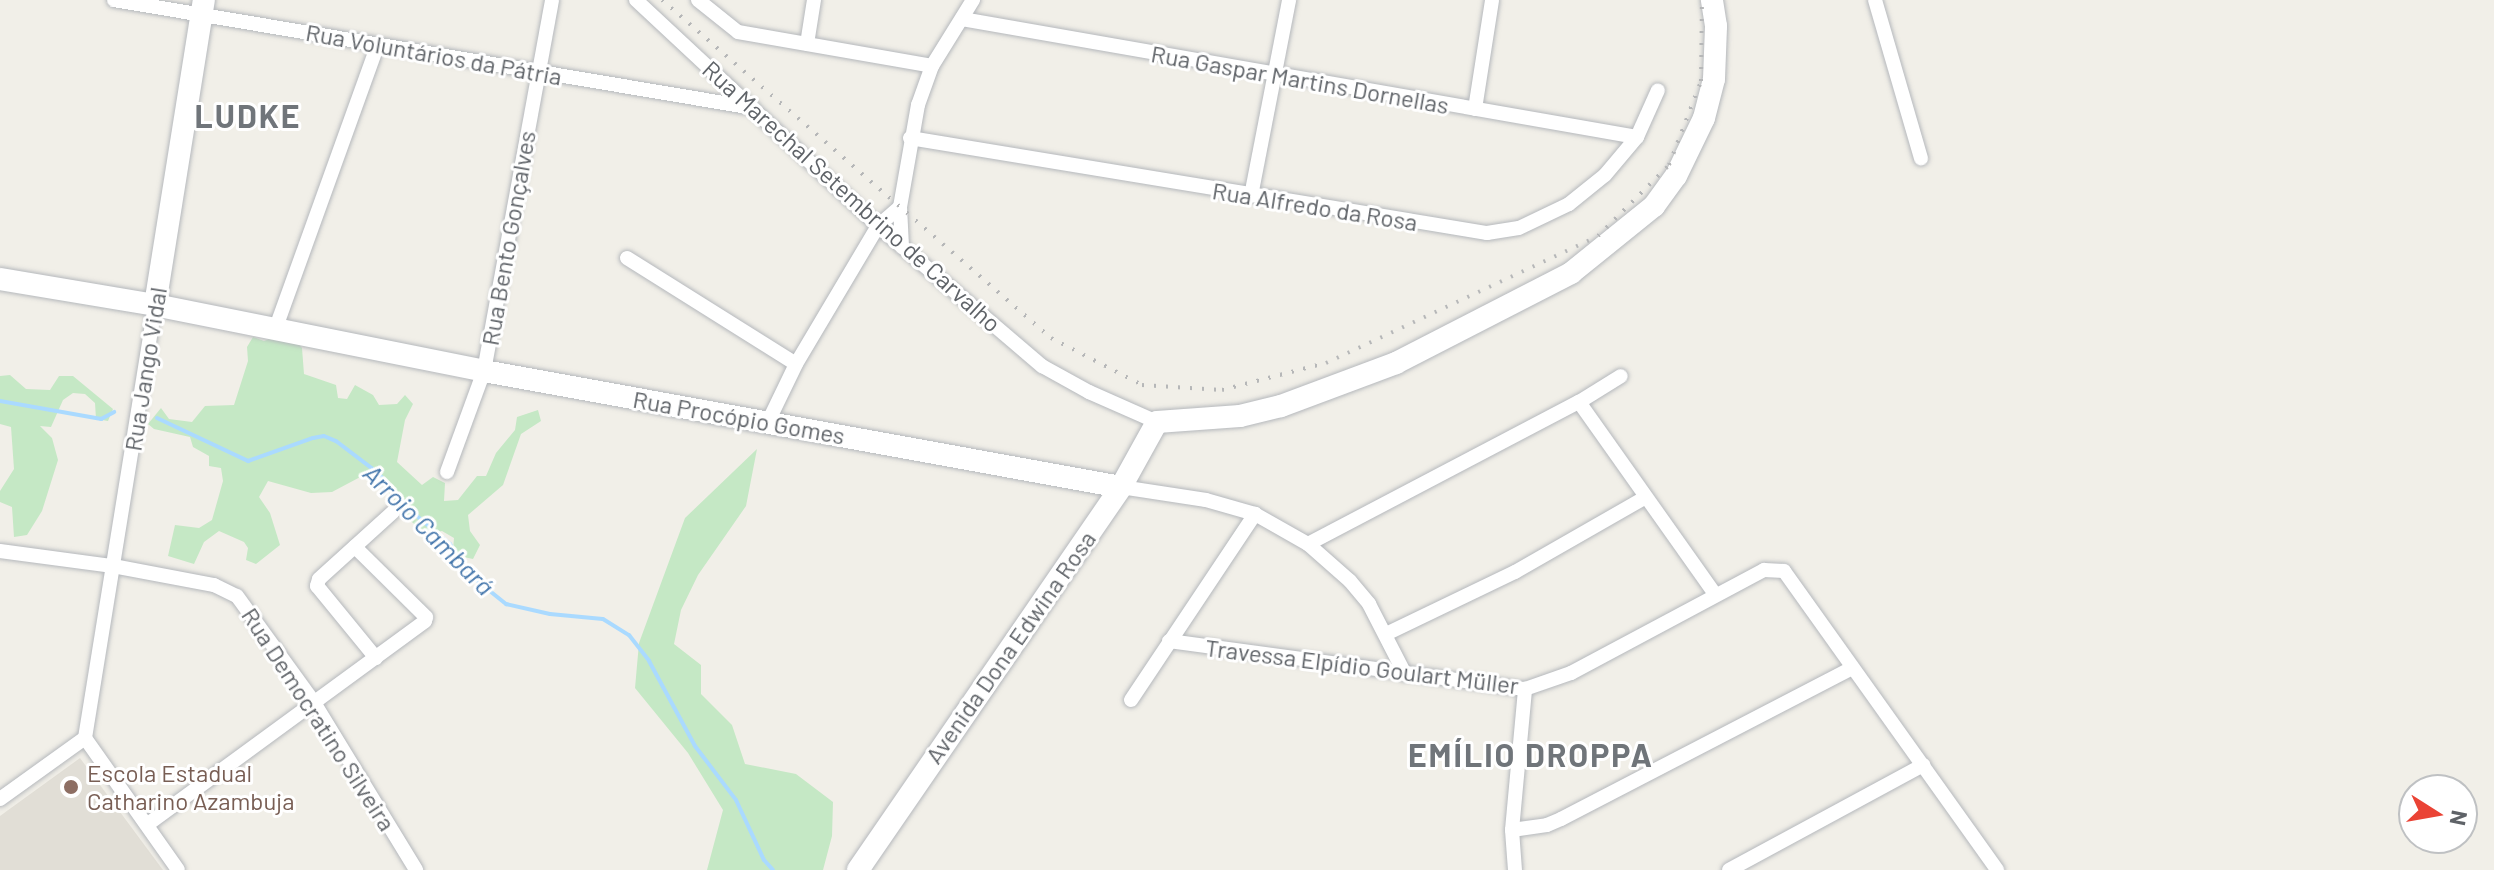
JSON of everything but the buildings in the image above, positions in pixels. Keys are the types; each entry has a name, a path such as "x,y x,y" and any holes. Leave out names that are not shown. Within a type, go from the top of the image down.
{"street":[{"name":"Rua Voluntários da Pátria","path":"114,0 203,6 377,46 754,108"},
{"name":"Rua Bento Gonçalves","path":"447,472 484,371 552,0"},
{"name":"Rua Marechal Setembrino de Carvalho","path":"636,0 878,226 1042,366 1089,392 1157,422 1240,416 1281,406 1396,363 1571,273 1602,252 1654,206 1676,176 1704,118 1714,79 1716,26 1712,0"},
{"path":"698,0 738,32 932,66"},
{"path":"807,44 814,0"},
{"path":"902,247 900,207 910,138 932,66 973,0"},
{"path":"1251,196 1289,0"},
{"path":"1475,109 1492,0"},
{"path":"1875,0 1921,158"},
{"name":"Rua Jango Vidal","path":"85,738 203,6"},
{"name":"Rua Gaspar Martins Dornellas","path":"962,19 1637,137"},
{"path":"275,330 377,46"},
{"name":"Rua Alfredo da Rosa","path":"910,138 1487,233 1519,228 1569,204 1605,175 1637,137 1658,90"},
{"path":"768,422 796,364 878,226 900,207"},
{"path":"627,258 796,364"},
{"name":"Rua Procópio Gomes","path":"0,279 155,305 484,371 1206,500 1255,514 1308,544 1350,581 1386,634 1405,674"},
{"path":"1308,544 1579,402 1621,376"},
{"path":"1579,402 1644,498 1715,594"},
{"name":"Avenida Dona Edwina Rosa","path":"858,870 1121,487 1157,422"},
{"path":"1386,634 1515,572 1644,498"},
{"path":"376,658 317,586 319,579 393,512"},
{"path":"1131,700 1255,514"},
{"path":"148,824 425,621 426,617 355,547"},
{"name":"Rua Democratino Silveira","path":"0,551 113,566 214,585 237,596 313,701 416,870"},
{"name":"Travessa Elpídio Goulart Müller","path":"1169,641 1525,689 1571,673 1764,570 1784,571 1923,765 1992,868"},
{"path":"1512,830 1547,825 1561,819 1852,668"},
{"path":"1515,870 1512,830 1525,689"},
{"path":"0,799 85,738 178,870"},
{"path":"1729,870 1923,765"}],"shaded area":[{"name":"Escola Estadual Catharino Azambuja","path":"80,758 163,870 0,870 0,816"}],"green space":[{"path":"281,335 295,339 302,348 304,374 336,385 338,398 347,399 355,385 373,395 379,405 397,404 405,395 413,404 405,420 397,462 422,485 433,477 445,483 444,501 458,500 477,476 486,476 496,453 515,430 517,417 538,410 541,421 521,434 503,485 468,515 470,531 480,545 473,559 459,556 453,550 454,538 442,531 427,534 408,519 380,481 364,475 332,492 311,493 268,481 259,497 270,513 280,545 256,564 246,560 248,548 244,542 219,531 204,542 194,564 168,556 175,525 199,528 212,520 223,481 221,468 209,466 209,456 193,447 190,437 154,429 148,424 161,408 169,419 192,422 205,406 234,405 248,361 247,347 253,337 264,341"},
{"path":"10,375 26,389 50,390 59,376 73,376 113,409 108,421 96,419 95,403 85,394 73,393 63,400 51,427 40,426 52,438 58,460 42,511 27,535 14,537 12,507 0,502 0,491 14,469 11,427 0,424 0,376"},
{"path":"757,449 746,506 698,575 681,610 674,644 701,665 701,694 732,725 745,764 796,774 833,802 832,836 823,870 707,870 723,810 688,753 635,688 639,643 685,518"}],"waterway":[{"name":"Arroio Cambará","path":"0,401 101,419 114,412"},
{"name":"Arroio Cambará","path":"157,418 248,461 313,438 324,436 336,441 378,473 411,511 450,544 465,571 506,604 550,614 603,619 629,635 649,661 695,746 736,800 764,860 773,870"}],"railway":[{"path":"662,0 1051,338 1142,385 1222,390 1326,363 1598,236 1669,165 1701,81 1702,0"}],"place":[{"name":"Escola Estadual Catharino Azambuja","path":"71,787"}],"district":[{"name":"LUDKE","path":"248,115"},
{"name":"EMÍLIO DROPPA","path":"1531,754"}]}
